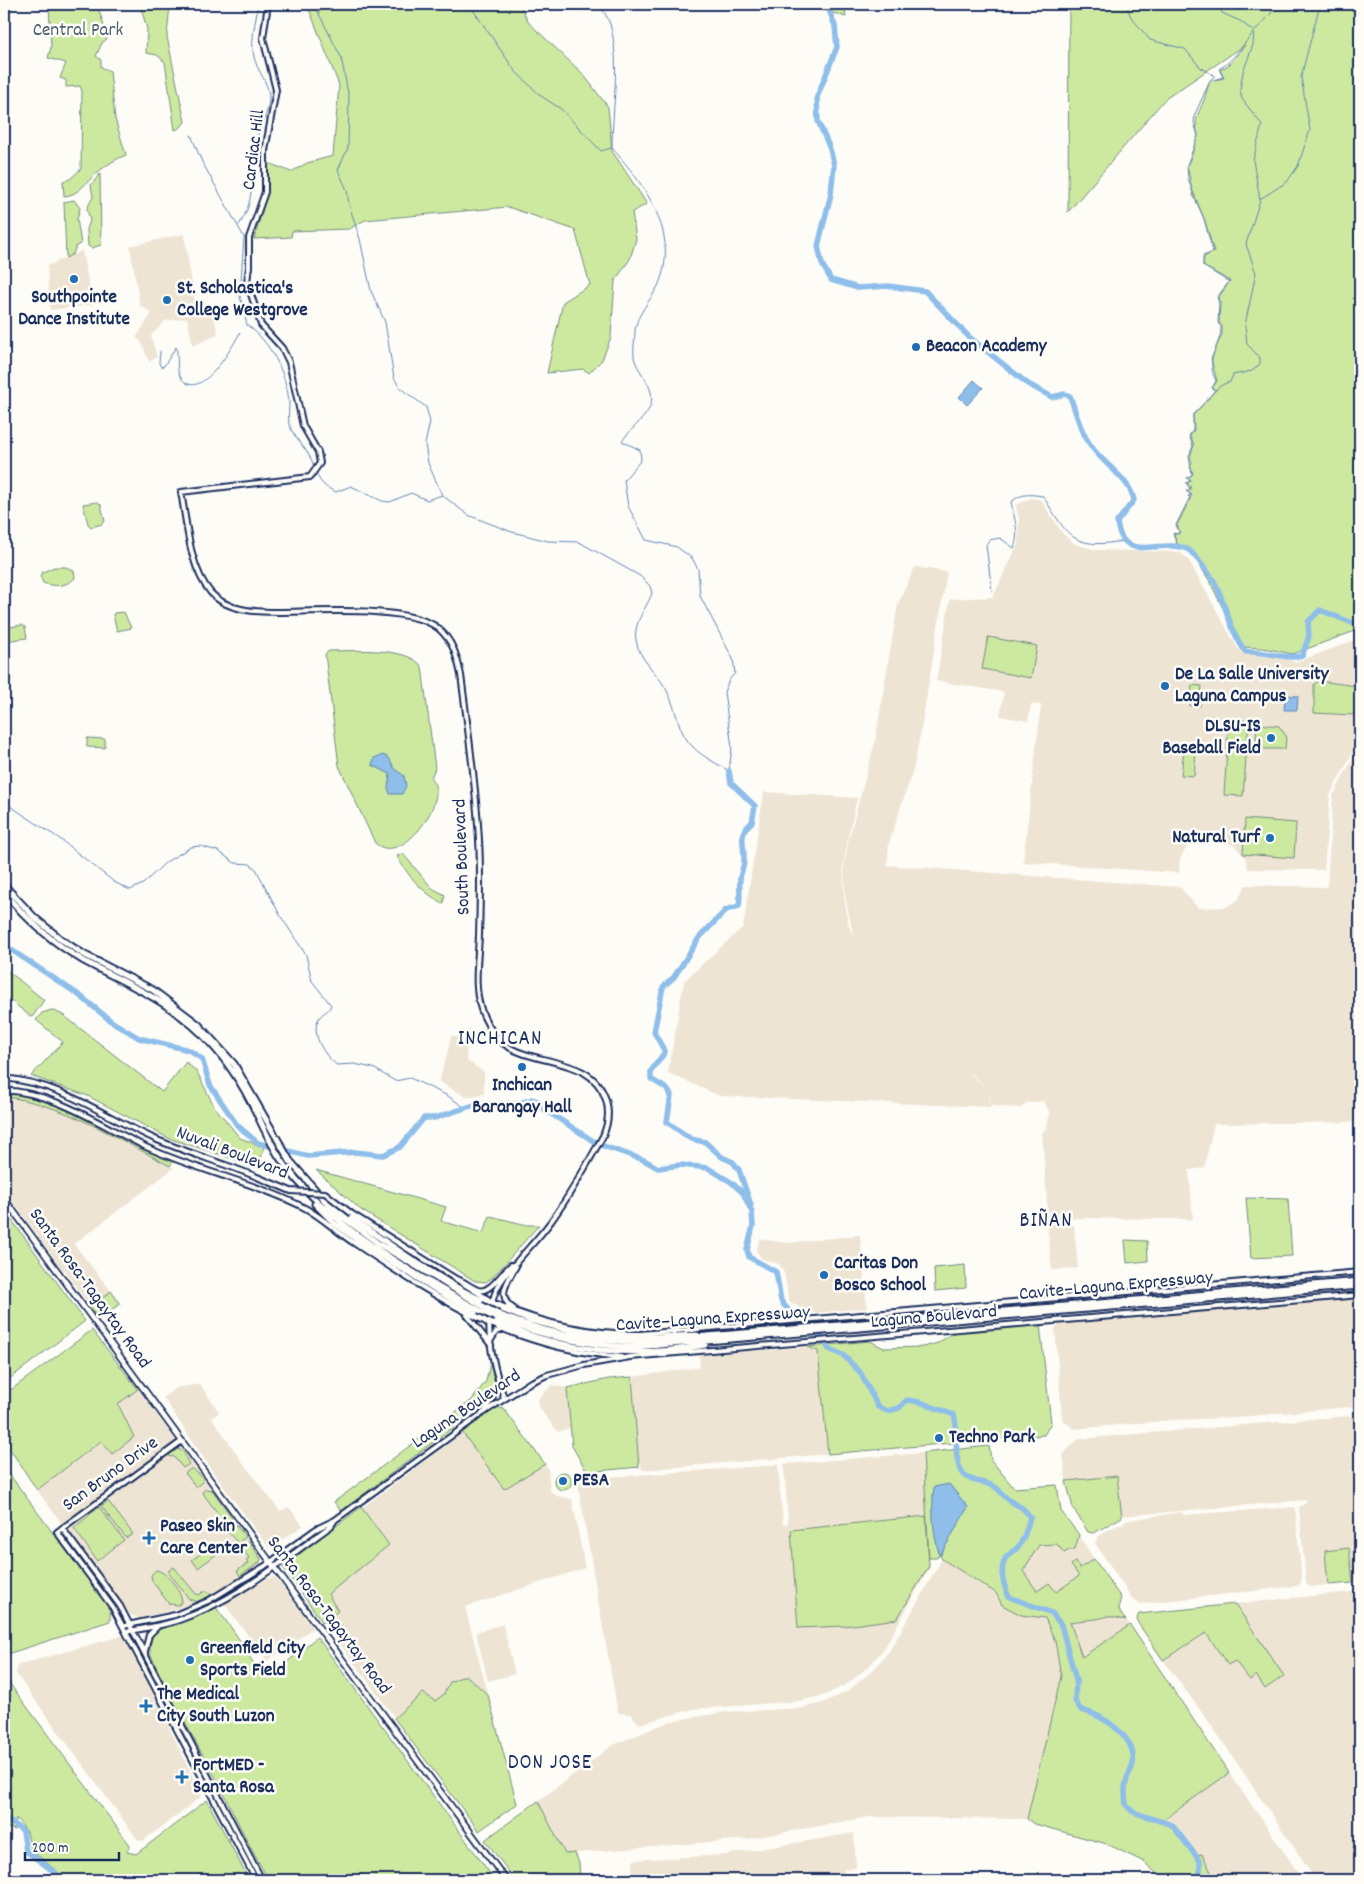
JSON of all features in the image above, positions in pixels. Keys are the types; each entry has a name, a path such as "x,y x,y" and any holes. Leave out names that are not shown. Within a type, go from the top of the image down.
{"highway":[{"name":"Cavite–Laguna Expressway","path":"4,885 35,918 62,940 85,955 153,990 198,1024 239,1071 276,1140 310,1187 333,1210 354,1227 480,1308"},
{"name":"Cavite–Laguna Expressway","path":"4,892 31,922 59,944 83,960 150,994 195,1028 231,1069 280,1158 299,1182 327,1211 351,1231 480,1308 497,1316 548,1332 600,1341 643,1342 804,1335 1360,1281"},
{"path":"299,1182 326,1216 341,1229 489,1324 497,1323 531,1336 566,1345 618,1351 689,1348 723,1338"},
{"path":"310,1187 376,1236 468,1293 529,1320 581,1333 637,1338 686,1335 723,1338"},
{"name":"Cavite–Laguna Expressway","path":"1215,1296 1360,1286"},
{"name":"Cavite–Laguna Expressway","path":"723,1338 822,1327 1198,1298"}],"main road":[{"name":"Cardiac Hill","path":"181,492 310,477 320,463 318,452 303,426 289,362 282,348 261,325 247,282 250,267 249,236 265,192 264,157 276,90 263,38 268,4"},
{"name":"South Boulevard","path":"181,492 197,570 210,592 222,601 242,610 407,615 429,622 443,633 452,644 461,675 479,838 480,893 476,981 481,1006 490,1027 504,1044 527,1055 575,1067 594,1080 604,1094 608,1105 608,1120 603,1136 594,1153 549,1224 502,1280 492,1302 489,1324 499,1384 504,1398"},
{"name":"Nuvali Boulevard","path":"4,1078 33,1082 53,1088 157,1139 291,1191 325,1193 352,1214 492,1302"},
{"name":"Nuvali Boulevard","path":"4,1090 40,1096 63,1104 157,1152 288,1200 315,1214 352,1242 464,1312 489,1324"},
{"name":"Santa Rosa-Tagaytay Road","path":"4,1198 275,1569 506,1880"},
{"path":"447,1275 478,1290 485,1290 519,1260"},
{"path":"519,1260 503,1295 508,1304 522,1314"},
{"name":"Laguna Boulevard","path":"492,1302 522,1314 574,1328 628,1334 1360,1272"},
{"name":"Laguna Boulevard","path":"123,1626 175,1615 193,1608 270,1562 316,1529 335,1520 504,1398 547,1375 599,1362 630,1357 1360,1295"},
{"path":"464,1312 477,1325 492,1348"},
{"name":"Laguna Boulevard","path":"489,1324 502,1330 566,1350 630,1357"},
{"path":"491,1340 496,1332 502,1330"},
{"path":"483,1413 494,1398 499,1384"},
{"name":"San Bruno Drive","path":"123,1626 113,1608 57,1532 182,1441"},
{"name":"Laguna Boulevard","path":"126,1632 196,1614 275,1569 331,1526 335,1520"},
{"path":"62,1528 120,1606 262,1880"},
{"path":"193,1608 196,1614"},
{"path":"145,1654 149,1635 159,1625"},
{"path":"123,1626 256,1880"}],"shaded area":[{"name":"St. Scholastica's College Westgrove","path":"184,234 195,302 211,304 218,334 193,346 187,318 165,321 151,336 157,357 149,362 141,341 136,338 152,313 140,306 130,246"},
{"path":"82,251 93,305 50,310 47,266"},
{"name":"De La Salle University Laguna Campus","path":"1031,498 1041,500 1063,534 1075,544 1096,550 1179,552 1188,559 1238,649 1297,662 1360,638 1360,739 1330,795 1324,870 1248,869 1245,857 1235,846 1222,840 1209,839 1196,841 1186,848 1180,859 1179,873 1023,862 1041,705 1031,704 1028,721 1000,716 1004,692 936,681 950,599 993,597 1018,544 1019,520 1016,505"},
{"path":"915,567 947,572 913,770 889,843 887,865 1180,887 1198,908 1226,907 1238,900 1246,885 1327,887 1333,796 1360,745 1360,1122 1214,1124 1204,1168 1189,1170 1193,1219 1048,1218 1042,1132 1046,1129 1050,1113 1043,1101 1027,1103 1020,1108 992,1106 988,1090 991,1107 720,1096 668,1073 684,981 743,927 764,792 857,798 843,867 844,895 848,923 854,939 845,895 844,867 849,838 875,742 898,604"},
{"path":"452,1035 466,1042 467,1061 484,1072 484,1094 467,1097 439,1082"},
{"path":"7,1097 26,1100 69,1113 174,1168 74,1244 111,1291 90,1307 65,1270 63,1271 4,1189 4,1099"},
{"path":"1070,1222 1070,1225 1074,1225 1078,1268 1052,1270 1047,1224"},
{"name":"Caritas Don Bosco School","path":"860,1235 867,1308 815,1313 802,1309 789,1301 784,1273 779,1264 762,1259 756,1250 760,1239 788,1243"},
{"path":"1360,1298 1360,1406 1074,1429 1062,1419 1055,1328 1061,1323"},
{"path":"808,1347 818,1351 828,1454 642,1470 641,1464 639,1464 632,1377 700,1367 699,1355"},
{"path":"200,1384 219,1412 212,1418 240,1459 280,1511 289,1507 303,1526 269,1548 215,1475 163,1397 176,1388"},
{"path":"552,1385 567,1388 570,1428 558,1432 540,1409 538,1403 539,1398"},
{"path":"138,1389 262,1558 260,1566 203,1600 174,1610 139,1618 130,1615 37,1490 101,1441 134,1438 118,1404"},
{"path":"497,1407 504,1409 548,1468 550,1491 557,1496 572,1499 585,1568 465,1607 517,1804 479,1831 283,1567"},
{"path":"1360,1415 1360,1582 1353,1583 1349,1548 1325,1551 1328,1585 1310,1587 1306,1584 1299,1507 1306,1503 1306,1500 1121,1516 1117,1476 1066,1481 1063,1454 1079,1439"},
{"path":"923,1453 930,1567 885,1647 870,1665 849,1683 825,1695 799,1701 693,1709 639,1724 631,1714 618,1713 578,1485 582,1479 778,1465 783,1525 788,1523 784,1464"},
{"path":"1295,1507 1302,1580 1299,1586 1139,1604 1131,1597 1095,1543 1098,1537 1108,1530 1129,1520 1182,1512 1183,1515"},
{"path":"1079,1535 1094,1559 1080,1568 1071,1565 1079,1576 1056,1593 1037,1592 1023,1571 1039,1545 1057,1544 1069,1550 1075,1549"},
{"path":"942,1559 997,1593 1002,1605 1021,1615 1045,1618 1055,1641 1062,1675 1027,1819 869,1817 748,1839 565,1854 538,1801 613,1745 671,1721 727,1712 801,1708 823,1703 848,1691 874,1669 890,1650"},
{"path":"271,1577 276,1578 313,1628 267,1661 224,1603"},
{"path":"1360,1591 1360,1880 1316,1880 1212,1726 1163,1660 1206,1633 1228,1665 1235,1661 1250,1680 1256,1675 1266,1689 1284,1676 1235,1604"},
{"path":"1107,1616 1126,1620 1130,1625 1082,1658 1070,1622 1092,1618 1102,1619"},
{"path":"503,1624 515,1674 488,1681 476,1632"},
{"path":"125,1635 202,1796 143,1841 138,1840 16,1674 18,1665"},
{"path":"1229,1773 1303,1880 1215,1880 1172,1825 1162,1821"},
{"path":"854,1833 856,1868 844,1869 844,1880 633,1880 632,1866 634,1860 725,1855"}],"green space":[{"name":"Central Park","path":"49,4 97,4 108,38 102,43 96,56 101,60 101,67 110,71 115,119 126,155 104,167 78,191 64,196 63,181 70,179 81,169 82,91 80,86 66,87 66,80 60,78 66,63 48,58 51,47"},
{"path":"140,4 170,4 167,37 185,122 180,128 175,130 165,62 157,55 146,53 147,29"},
{"path":"307,4 520,4 528,22 583,74 608,107 612,151 647,204 632,212 636,239 630,259 615,281 611,337 602,360 589,373 583,369 547,373 563,302 590,285 575,230 508,207 365,220 349,229 292,231 291,237 254,239 266,192 266,162 291,172 307,163 333,156 339,85"},
{"path":"816,4 844,4 846,17 818,8"},
{"path":"1069,4 1360,4 1360,629 1293,654 1263,648 1242,647 1209,580 1190,550 1178,546 1174,534 1180,532 1177,525 1192,495 1187,491 1191,489 1187,483 1191,481 1189,477 1193,474 1190,466 1192,463 1190,456 1194,445 1190,436 1194,430 1193,415 1216,390 1212,388 1217,381 1211,359 1222,334 1222,326 1219,323 1220,303 1218,298 1230,281 1203,266 1204,257 1214,252 1204,218 1193,195 1187,165 1198,136 1197,117 1210,81 1224,78 1220,70 1230,64 1245,45 1165,99 1068,212"},
{"path":"100,174 101,245 92,248 88,246 87,229 90,221 87,208 93,197 91,185"},
{"path":"74,200 80,208 77,219 81,244 76,246 73,254 66,258 64,202"},
{"path":"98,502 101,505 105,521 102,524 91,527 88,524 83,504"},
{"path":"54,567 66,567 74,571 75,578 68,583 60,585 43,583 40,576 43,572"},
{"path":"124,612 131,628 117,631 113,615 114,613"},
{"path":"22,625 25,627 27,638 4,641 4,628"},
{"path":"988,637 1037,646 1031,678 982,669"},
{"path":"329,651 379,651 393,653 415,660 422,667 435,768 431,778 436,788 435,799 431,811 416,834 406,842 395,847 385,848 375,843 339,766 325,654"},
{"path":"1319,681 1357,686 1354,715 1314,713 1314,684"},
{"path":"1192,685 1202,686 1200,706 1190,706"},
{"path":"1229,719 1249,721 1243,796 1224,795"},
{"name":"DLSU-IS Baseball Field","path":"1257,724 1279,726 1286,736 1285,749 1260,749 1256,740"},
{"path":"87,738 105,739 105,748 87,747"},
{"path":"1184,749 1196,751 1194,776 1181,775"},
{"name":"Natural Turf","path":"1245,819 1296,823 1294,858 1243,854"},
{"path":"403,854 432,888 445,895 443,904 411,877 397,856"},
{"path":"4,968 44,1000 33,1016 31,1017 4,995"},
{"path":"52,1010 63,1015 162,1092 186,1062 197,1072 214,1106 240,1138 264,1147 259,1167 168,1138 88,1096 31,1076 63,1042 36,1020 42,1013"},
{"path":"4,1094 49,1102 70,1110 174,1161 170,1166 71,1115 29,1101 7,1097 4,1099"},
{"path":"316,1170 446,1207 441,1221 483,1233 490,1216 527,1225 539,1225 493,1277 486,1282 475,1281 361,1210"},
{"path":"1246,1198 1288,1199 1292,1256 1251,1258"},
{"path":"4,1209 85,1321 4,1383"},
{"path":"1125,1240 1147,1241 1148,1261 1127,1263"},
{"path":"965,1265 966,1288 935,1291 934,1268"},
{"path":"111,1291 120,1304 98,1319 90,1307"},
{"path":"1040,1325 1051,1423 1044,1435 828,1454 818,1351 808,1347 870,1341 884,1348 923,1347 938,1343 952,1333"},
{"path":"92,1330 138,1389 118,1404 134,1437 112,1454 101,1441 37,1490 4,1440 4,1395"},
{"path":"490,1365 496,1386 490,1400 341,1511 334,1502 472,1400 486,1381"},
{"path":"632,1377 639,1467 587,1472 572,1446 567,1388 609,1379"},
{"path":"497,1407 504,1409 545,1464 504,1489 462,1432"},
{"path":"989,1446 991,1460 1014,1488 1057,1485 1061,1511 1079,1535 1075,1549 1064,1553 1057,1544 1039,1545 1023,1571 1037,1591 1049,1583 1056,1592 1079,1576 1071,1565 1075,1562 1080,1568 1094,1559 1121,1598 1119,1610 1126,1620 1107,1616 1070,1622 1082,1657 1130,1625 1229,1773 1162,1821 1172,1825 1196,1855 1202,1854 1215,1880 1164,1880 1144,1862 1107,1844 1034,1824 1027,1819 1061,1676 1055,1641 1045,1618 1021,1615 1002,1605 996,1593 942,1559 940,1556 947,1542 933,1495 939,1554 937,1558 929,1558 923,1453"},
{"path":"177,1449 184,1453 189,1464 183,1468 173,1456 170,1457 169,1455"},
{"path":"4,1467 110,1610 110,1621 4,1655"},
{"path":"192,1468 203,1478 202,1482 196,1487 185,1473"},
{"path":"559,1472 567,1472 572,1477 570,1488 559,1490 554,1485 554,1477"},
{"path":"1117,1476 1122,1517 1094,1533 1088,1532 1073,1508 1066,1481"},
{"path":"206,1489 212,1490 232,1517 231,1521 223,1527 221,1524 224,1522 202,1492"},
{"path":"108,1501 133,1534 126,1538 101,1506"},
{"path":"99,1507 124,1540 97,1561 74,1528"},
{"path":"361,1507 389,1545 328,1594 338,1611 323,1623 283,1567"},
{"path":"926,1516 929,1566 897,1619 845,1626 798,1628 791,1530"},
{"path":"233,1524 246,1537 238,1543 225,1529"},
{"path":"249,1541 261,1559 260,1562 240,1576 237,1571 248,1563 246,1560 249,1558 241,1547"},
{"path":"211,1546 217,1554 198,1568 192,1560"},
{"path":"1349,1548 1353,1583 1328,1585 1325,1551"},
{"path":"174,1567 196,1594 199,1595 206,1590 211,1595 196,1602 189,1599 168,1571"},
{"path":"156,1570 164,1574 176,1587 182,1601 179,1605 169,1604 152,1581 151,1575"},
{"path":"1235,1604 1284,1676 1265,1689 1256,1675 1250,1680 1235,1661 1228,1665 1206,1633 1163,1660 1138,1623 1137,1618 1139,1614"},
{"path":"215,1606 237,1636 260,1674 264,1675 280,1668 317,1637 495,1880 269,1880 172,1700 150,1653 150,1642 154,1632"},
{"path":"466,1675 488,1695 517,1804 479,1831 394,1718 423,1693 435,1701 443,1695 450,1682"},
{"path":"4,1676 130,1845 127,1852 136,1854 207,1800 249,1880 63,1880 58,1872 31,1850 27,1832 16,1818 15,1830 9,1828 4,1831"},
{"path":"538,1801 565,1854 575,1853 579,1863 580,1880 515,1880 485,1840"}],"water":[{"path":"974,380 983,388 967,405 959,397"},
{"path":"1285,695 1298,696 1297,710 1284,710"},
{"path":"383,755 389,758 395,769 404,776 406,786 402,794 390,794 388,788 390,774 372,765 374,758"},
{"path":"949,1484 968,1507 940,1556 933,1522 934,1487"}],"waterway":[{"path":"239,225 249,205 254,148 269,102 265,81 255,62 253,50 258,4"},
{"path":"314,4 341,57 349,98 348,148 338,170 347,190 349,205 360,239 371,291 385,322 394,378 400,388 426,407 430,422 425,444 428,463 442,495 468,515 512,532 548,541 579,542 640,576 650,586 652,593 637,627 636,640 641,654 670,696 688,742 702,754 729,771 732,747 724,692 729,680 735,673 733,659 700,596 698,569 692,558 677,547 646,540 628,506 624,480 641,460 640,450 622,441 649,409 651,401 650,388 634,357 635,330 641,313 658,286 664,267 665,248 663,230 648,195 637,178 612,148 615,54 610,24 599,4"},
{"path":"469,4 515,71 541,96 561,109 601,151 611,148"},
{"path":"827,4 835,26 837,47 817,97 818,121 830,149 834,165 831,194 818,246 822,264 831,280 858,288 888,286 925,291 969,337 1028,384 1052,397 1065,394 1070,396 1087,440 1096,453 1132,492 1134,500 1117,522 1121,536 1127,543 1135,547 1167,546 1189,550 1213,579 1240,644 1246,652 1260,652 1288,657 1302,656 1309,636 1308,622 1320,610 1360,626"},
{"path":"1126,4 1131,17 1150,40 1185,49 1200,67 1215,76 1210,80"},
{"path":"1219,4 1222,13 1240,21 1253,31"},
{"path":"1214,390 1212,388 1216,381 1212,358 1219,341 1221,327 1218,323 1219,303 1217,297 1229,282 1203,266 1203,256 1213,252 1204,219 1188,179 1187,165 1198,136 1194,122 1195,114 1210,81 1223,77 1219,69 1234,57 1269,16 1276,4"},
{"path":"1260,199 1287,182 1298,166 1310,130 1301,77 1320,4"},
{"path":"1178,547 1173,533 1177,534 1179,532 1176,525 1190,497 1188,496 1191,495 1186,491 1190,489 1186,483 1190,481 1187,478 1192,475 1189,456 1193,446 1189,436 1193,430 1193,414 1214,391 1230,382 1233,375 1252,371 1260,364 1260,358 1247,344 1245,325 1256,273 1246,244 1260,200 1253,160 1262,125 1242,99 1240,89 1243,72 1253,45 1254,32"},
{"path":"191,135 202,162 244,237 240,296 247,325 263,340 276,358 287,390 291,430 309,455 314,467"},
{"path":"160,351 159,363 161,367 164,366 176,347 178,371 181,378 189,384 197,384 215,371 240,333"},
{"path":"316,471 323,484 336,492 351,486 382,501 390,502 411,493 427,500 442,495"},
{"path":"992,591 986,545 989,540 1000,538 1014,548 1016,531 1011,502 1019,497 1030,495 1043,496 1066,530 1073,537 1082,541 1092,543 1123,541"},
{"path":"729,771 731,783 755,806 752,822 743,834 744,861 740,878 739,906 726,910 699,938 674,977 663,987 654,1032 665,1052 651,1071 651,1079 667,1089 671,1095 667,1122 691,1139 705,1142 722,1157 733,1162 739,1170 751,1205"},
{"path":"4,802 60,839 114,882 130,890 143,884 166,862 191,847 200,846 218,851 235,863 250,864 256,869 280,915 306,955 312,981 331,1005 319,1018 316,1026 320,1045 328,1057 337,1065 354,1064 373,1068 395,1081 410,1078 448,1096 464,1107"},
{"path":"4,945 79,995 111,1021 139,1038 189,1050 202,1059 210,1085 237,1125 258,1143 308,1156 355,1152 383,1155 400,1147 424,1118 435,1118 477,1104 516,1104 532,1099 538,1101 545,1110 598,1144 644,1160 658,1168 681,1165 708,1168 731,1182 743,1193 752,1212 753,1226 747,1250 749,1257 776,1272 781,1301 788,1310 813,1323 829,1349 843,1355 860,1372 878,1407 888,1411 899,1408 907,1400 920,1402 954,1415 956,1422 956,1450 961,1470 968,1478 995,1487 1007,1499 1023,1508 1030,1517 1021,1542 1003,1564 1005,1589 1009,1597 1052,1613 1061,1625 1076,1680 1075,1701 1081,1710 1099,1717 1117,1729 1130,1745 1133,1754 1133,1764 1125,1785 1126,1805 1133,1812 1172,1825 1200,1861 1200,1872 1206,1880"},
{"path":"4,1817 23,1831 26,1851 56,1873 60,1880"}],"place":[{"name":"Southpointe Dance Institute","path":"74,279"},
{"name":"St. Scholastica's College Westgrove","path":"167,300"},
{"name":"Beacon Academy","path":"916,347"},
{"name":"De La Salle University Laguna Campus","path":"1165,686"},
{"name":"DLSU-IS Baseball Field","path":"1271,738"},
{"name":"Natural Turf","path":"1270,838"},
{"name":"Inchican Barangay Hall","path":"522,1067"},
{"name":"Caritas Don Bosco School","path":"824,1275"},
{"name":"Techno Park","path":"939,1438"},
{"name":"PESA","path":"563,1481"},
{"name":"Paseo Skin Care Center","path":"149,1538"},
{"name":"Greenfield City Sports Field","path":"190,1660"},
{"name":"The Medical City South Luzon","path":"146,1706"},
{"name":"FortMED - Santa Rosa","path":"182,1777"}],"district":[{"name":"INCHICAN","path":"500,1040"},
{"name":"BIÑAN","path":"1046,1222"},
{"name":"DON JOSE","path":"550,1764"}]}
